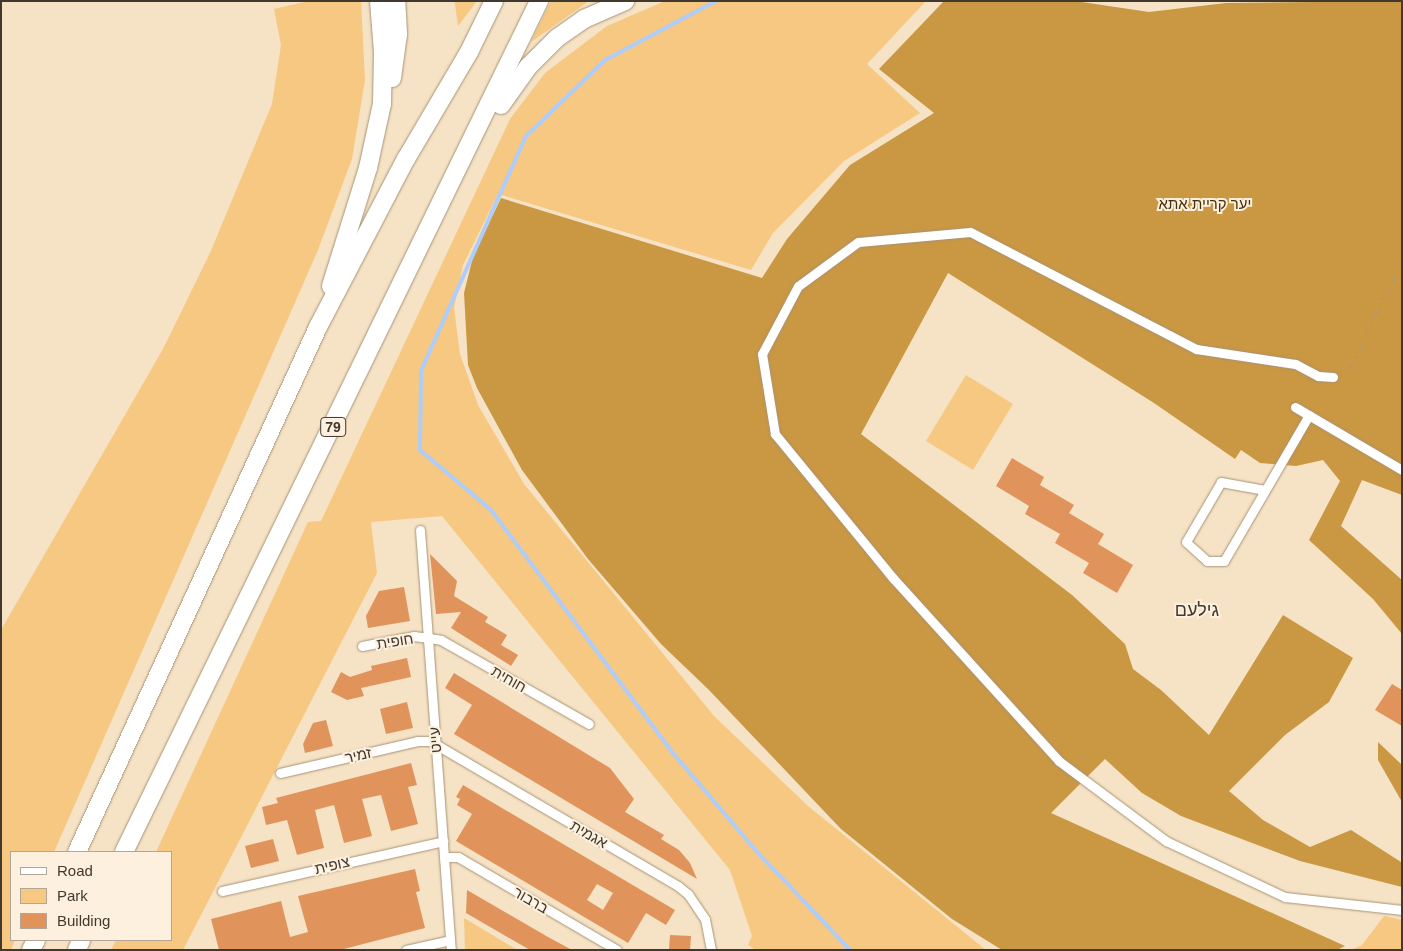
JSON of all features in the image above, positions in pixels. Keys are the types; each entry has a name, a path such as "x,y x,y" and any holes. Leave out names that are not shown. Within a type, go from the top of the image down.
{"highway":[{"path":"379,1 383,52 382,104"},
{"path":"318,327 368,168 382,104 393,75 398,34 396,1"},
{"name":"79","path":"124,851 464,159 539,1"},
{"path":"464,159 512,88 542,52 570,28 626,1"},
{"path":"77,851 318,327 490,9"}],"street":[{"path":"1333,377 1318,376 1295,364 1196,349 970,232 858,242 798,286 762,354 775,434 893,578 1059,761 1166,841 1285,897 1402,910"},
{"path":"1295,407 1402,470"},
{"path":"1264,490 1221,482 1186,542 1207,561 1224,561 1309,415"},
{"name":"עייט","path":"420,530 450,950"},
{"name":"חופית","path":"362,646 405,637 427,638"},
{"name":"חוחית","path":"427,638 446,643 589,724"},
{"name":"זמיר","path":"280,773 417,741 435,744"},
{"name":"אגמית","path":"435,744 678,886 688,894 705,919 711,950"},
{"name":"צופית","path":"222,891 442,841"},
{"name":"ברבור","path":"444,857 458,857 617,950"},
{"path":"406,950 450,940"}],"path":[{"path":"1333,377 1351,367 1402,260"}],"green space":[{"path":"309,1 361,1 365,80 352,159 318,250 54,851 10,851 10,941 15,941 11,950 1,950 1,630 163,349 210,253 272,104 281,45 274,9"},
{"path":"454,1 477,1 458,26 455,4"},
{"path":"551,1 589,1 531,42"},
{"path":"665,1 926,1 867,64 920,113 844,161 773,233 751,270 498,194 463,265 454,308 460,354 478,405 524,484 714,716 808,806 986,950 756,950 748,945 752,936 730,870 442,516 371,522 377,573 183,950 111,950 116,941 172,941 172,851 156,851 308,522 321,521 510,119 545,73 607,26"},
{"name":"יער קריית אתא","path":"944,1 1075,1 1149,12 1226,3 1402,1 1402,495 1362,480 1341,526 1402,580 1402,634 1373,599 1309,540 1340,481 1323,460 1296,466 1260,463 1241,450 1235,459 1154,403 948,273 861,434 1072,595 1125,644 1133,669 1161,690 1209,735 1283,615 1353,658 1329,702 1285,735 1229,791 1263,820 1310,847 1351,830 1401,862 1402,887 1300,861 1181,816 1142,793 1105,759 1051,813 1345,946 1337,950 1002,950 952,919 841,829 709,690 661,644 588,559 522,470 477,388 468,365 464,293 473,257 501,198 762,278 787,239 850,165 934,113 879,69"},
{"path":"966,375 1013,404 973,470 926,441"},
{"path":"1378,742 1402,765 1402,802 1378,760"},
{"path":"1384,916 1402,920 1402,950 1351,950 1362,945"},
{"path":"464,918 517,950 465,950"}],"building":[{"path":"1012,458 1044,477 1040,485 1074,505 1069,513 1104,534 1098,544 1133,565 1117,593 1083,573 1089,563 1055,543 1060,534 1025,514 1029,506 996,486"},
{"path":"430,554 457,581 454,596 488,617 485,622 507,635 501,645 518,655 511,666 451,628 461,612 436,614"},
{"path":"404,587 410,621 368,628 366,616 379,591"},
{"path":"407,658 411,677 361,688 364,696 347,700 331,692 341,672 350,677 372,670 371,666"},
{"path":"454,673 610,768 634,799 625,812 664,835 661,839 679,850 690,863 697,879 454,734 472,705 445,688"},
{"path":"1392,684 1402,690 1402,726 1375,710"},
{"path":"407,702 413,728 386,734 380,709"},
{"path":"326,720 333,746 305,753 303,744 313,723"},
{"path":"411,763 417,785 408,787 418,824 391,831 381,795 362,799 372,836 344,843 334,805 315,810 324,848 297,855 287,820 266,825 262,807 278,803 276,798"},
{"path":"463,785 675,910 666,925 646,913 628,943 456,841 472,814 457,805 460,799 456,797","holes":["597,884 613,893 603,910 587,900"]},
{"path":"273,839 279,861 251,868 245,846"},
{"path":"415,869 420,891 416,892 425,928 340,950 219,950 211,919 281,901 290,937 308,932 298,896"},
{"path":"467,890 572,950 530,950 466,913"},
{"path":"670,935 691,936 690,950 669,950"}],"waterway":[{"path":"716,1 605,60 526,136 421,371 420,450 491,510 672,752 758,853 850,950"}],"district":[{"name":"גילעם","path":"1197,610"}]}
